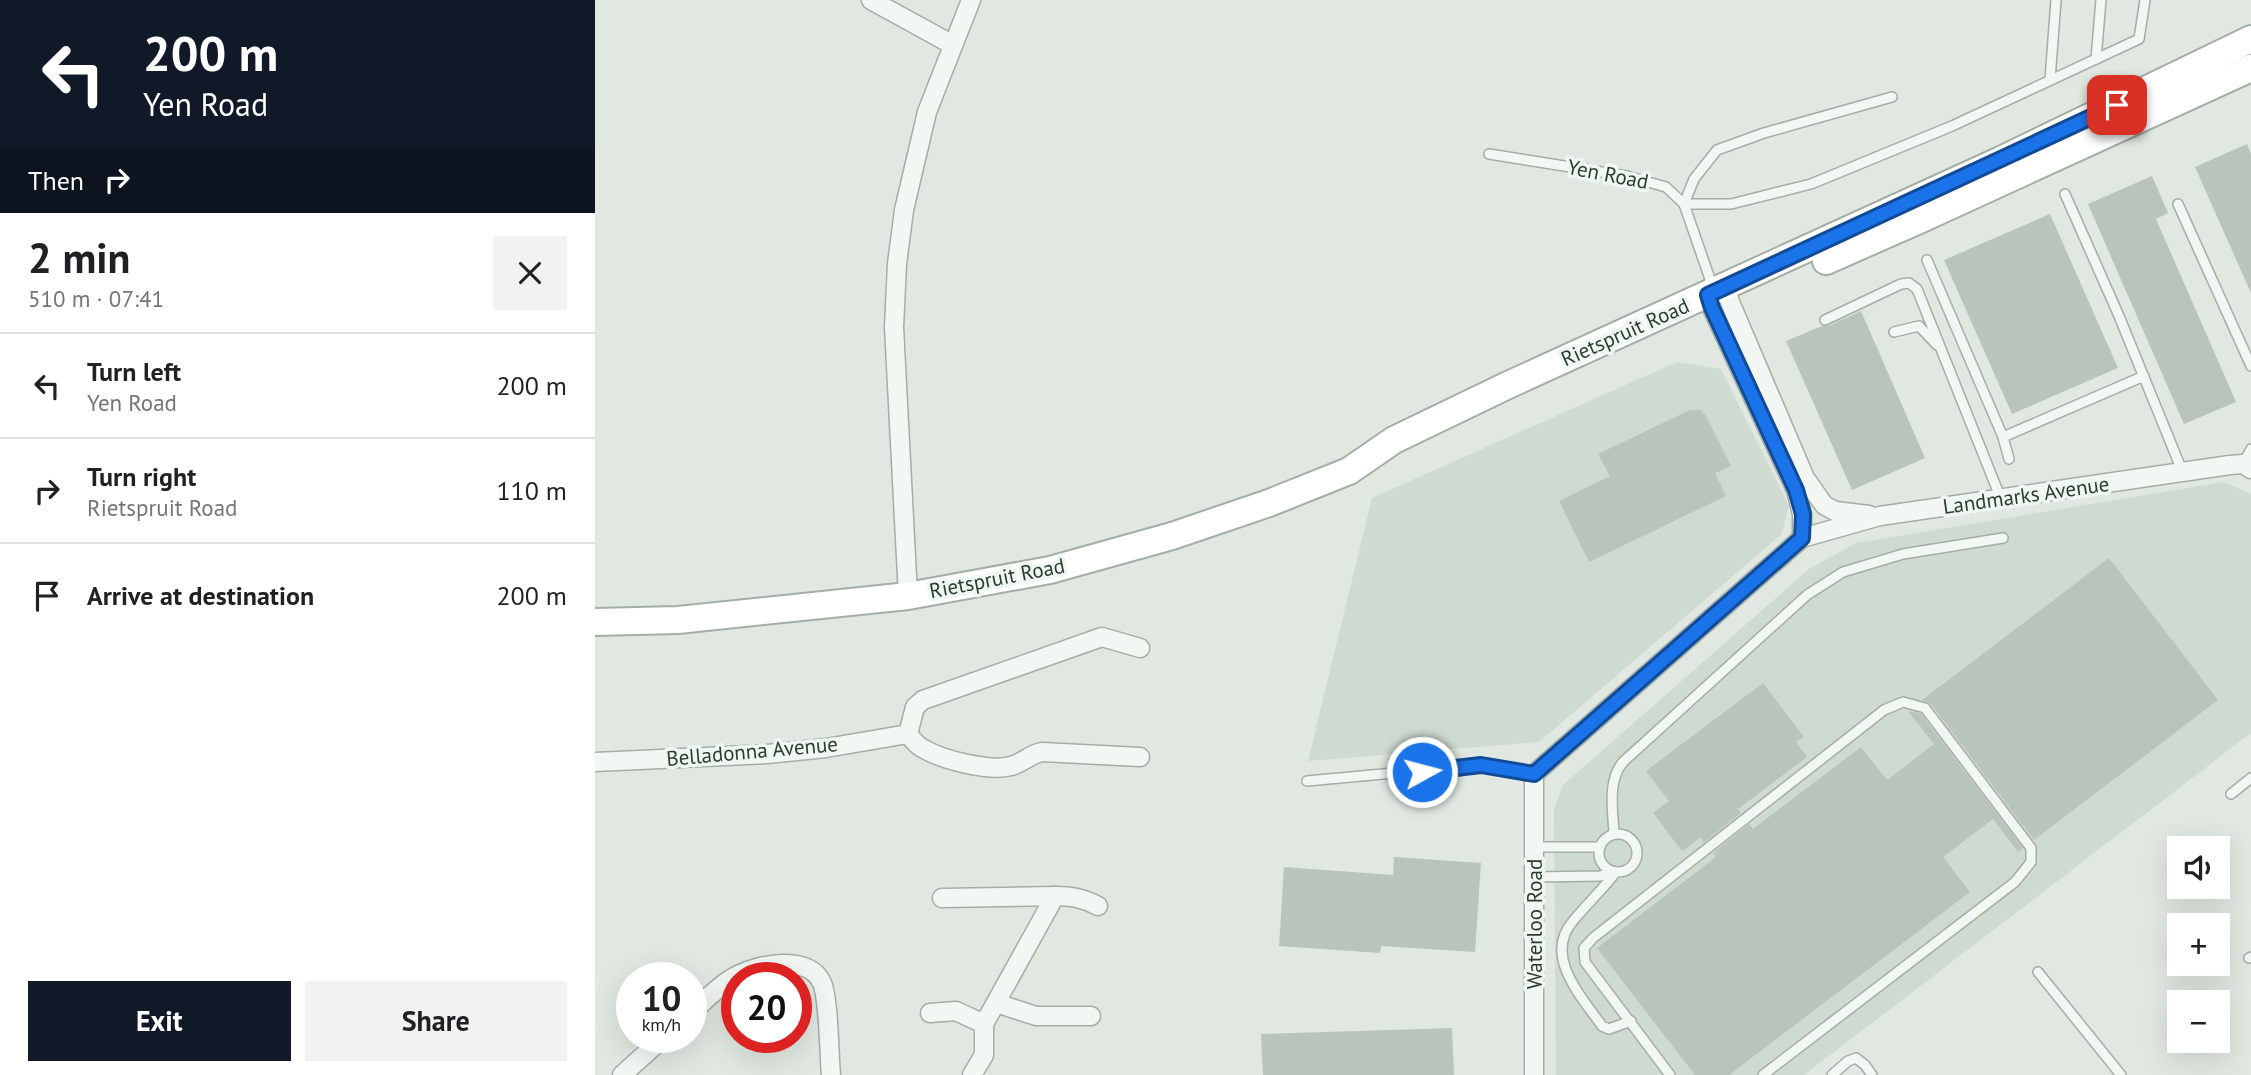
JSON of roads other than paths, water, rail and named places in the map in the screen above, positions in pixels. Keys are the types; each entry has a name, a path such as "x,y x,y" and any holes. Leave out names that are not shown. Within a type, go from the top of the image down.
{"street":[{"path":"871,0 953,45"},
{"path":"908,596 894,327 897,264 904,210 927,113 971,0"},
{"name":"Rietspruit Road","path":"595,622 678,620 908,596 1050,570 1172,536 1269,503 1349,471 1380,450 1417,440 1547,380 1717,294 2251,39"},
{"path":"2163,83 2188,83 2225,67 2244,64 2251,67"},
{"name":"Rietspruit Road","path":"1717,294 1919,220 2251,67"},
{"path":"1717,294 1805,478 1824,505 1846,513 1880,516"},
{"path":"1534,774 1802,538 1803,514 1796,490 1717,294"},
{"name":"Landmarks Avenue","path":"1802,538 1880,516 2183,473 2248,461"},
{"path":"1140,648 1102,637 923,700 915,707 908,734 924,750 953,761 981,765 1005,767 1042,752 1140,757"},
{"name":"Belladonna Avenue","path":"595,762 767,754 826,748 908,734"},
{"name":"Waterloo Road","path":"1534,774 1534,1075"},
{"path":"972,1075 984,1055 984,1024 1055,896"},
{"path":"942,898 1072,896 1086,899 1098,906"},
{"path":"707,999 737,975 751,970 786,964 811,970 824,989 831,1075"},
{"path":"996,1003 1036,1016 1090,1016"},
{"path":"930,1013 956,1011 984,1024"},
{"path":"622,1075 646,1053"}],"lane":[{"path":"2050,80 2056,0"},
{"path":"2096,59 2101,0"},
{"path":"1683,204 1731,204 1811,184 1952,126 2139,39 2145,0"},
{"path":"1717,294 1683,204 1694,179 1717,150 1764,133 1892,97"},
{"name":"Yen Road","path":"1489,154 1648,180 1666,187 1683,204"},
{"path":"2065,194 2183,473"},
{"path":"2178,204 2251,366"},
{"path":"1927,260 2003,437 2009,459"},
{"path":"1825,320 1901,284 1909,283 1917,289 2001,499"},
{"path":"1894,332 1919,326 1941,348"},
{"path":"2003,437 2144,376"},
{"path":"1614,834 1613,782 1618,768 1807,595 1843,572 1903,554 2003,538"},
{"path":"1670,1075 1585,962 1584,948 1593,938 1884,710 1903,702 1925,708 2031,848 2031,862 2015,882 1763,1075"},
{"path":"1307,781 1481,765 1534,774"},
{"path":"2231,794 2251,778"},
{"path":"1534,877 1601,876 1623,872 1633,866 1637,849 1635,843 1626,835 1614,834 1600,847 1603,864 1614,872"},
{"path":"1534,847 1600,847"},
{"path":"1614,872 1566,931 1561,950 1566,970 1602,1026 1609,1029 1631,1021"},
{"path":"2038,972 2121,1075"},
{"path":"1832,1075 1848,1061 1856,1058 1873,1075"}]}
